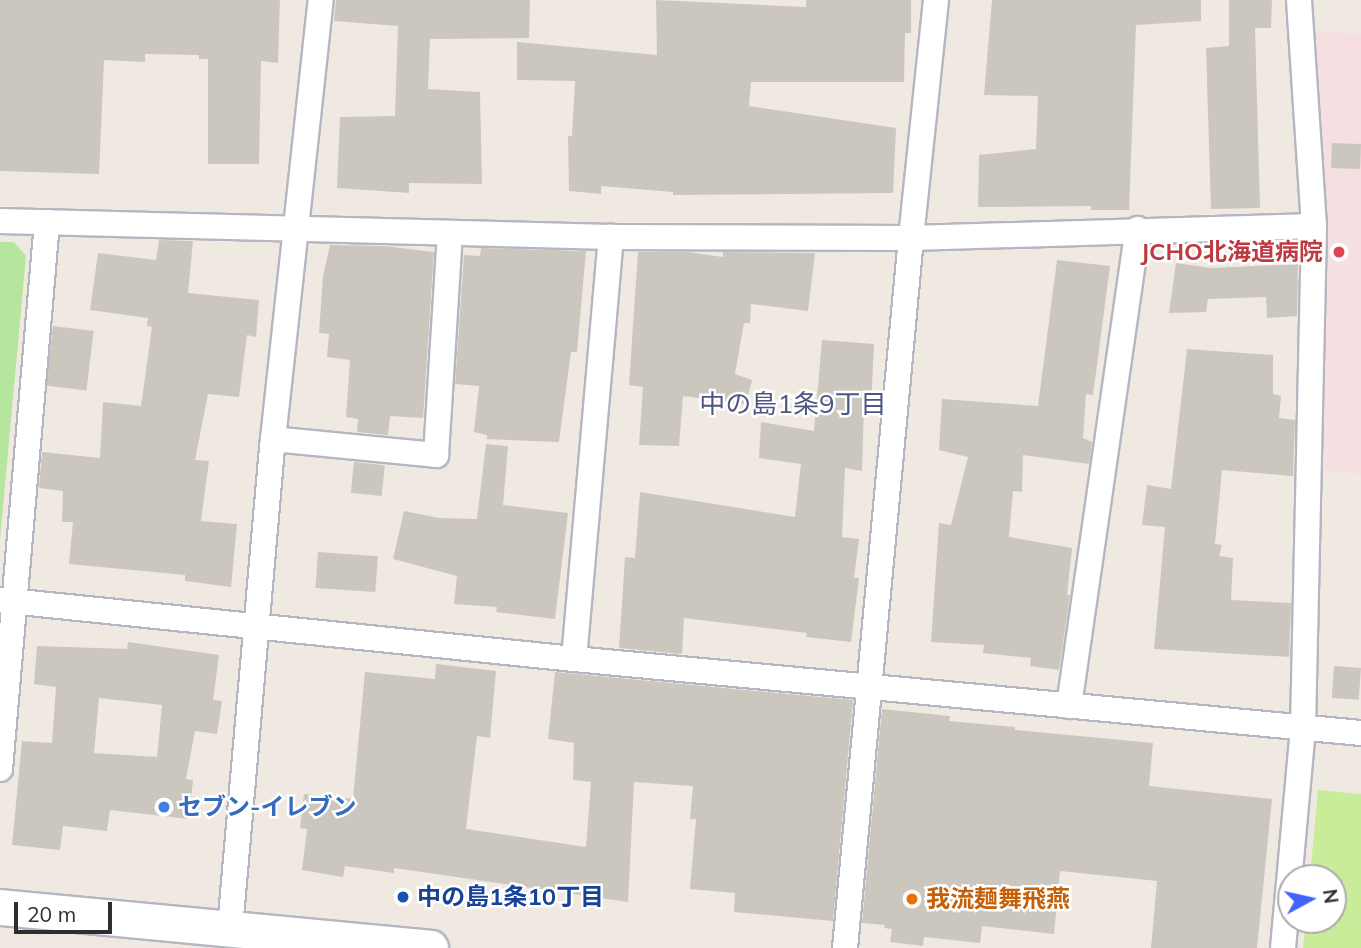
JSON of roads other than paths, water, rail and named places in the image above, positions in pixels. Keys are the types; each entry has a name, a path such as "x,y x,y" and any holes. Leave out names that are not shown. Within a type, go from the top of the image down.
{"street":[{"path":"230,929 273,439 321,0"},
{"path":"845,948 911,238 936,0"},
{"path":"1283,948 1303,728 1314,226 1299,0"},
{"path":"0,221 611,237 911,238 1138,229 1314,226"},
{"path":"0,769 7,601 47,222"},
{"path":"1069,706 1138,229"},
{"path":"273,439 436,455 450,233"},
{"path":"574,659 611,237"},
{"path":"7,601 574,659 1361,733"},
{"path":"0,907 414,947"}],"place":[{"name":"JCHO北海道病院","path":"1339,252"},
{"name":"セブン-イレブン","path":"164,807"},
{"name":"中の島1条10丁目","path":"403,897"},
{"name":"我流麺舞飛燕","path":"912,899"}],"district":[{"name":"中の島1条9丁目","path":"793,404"}]}
